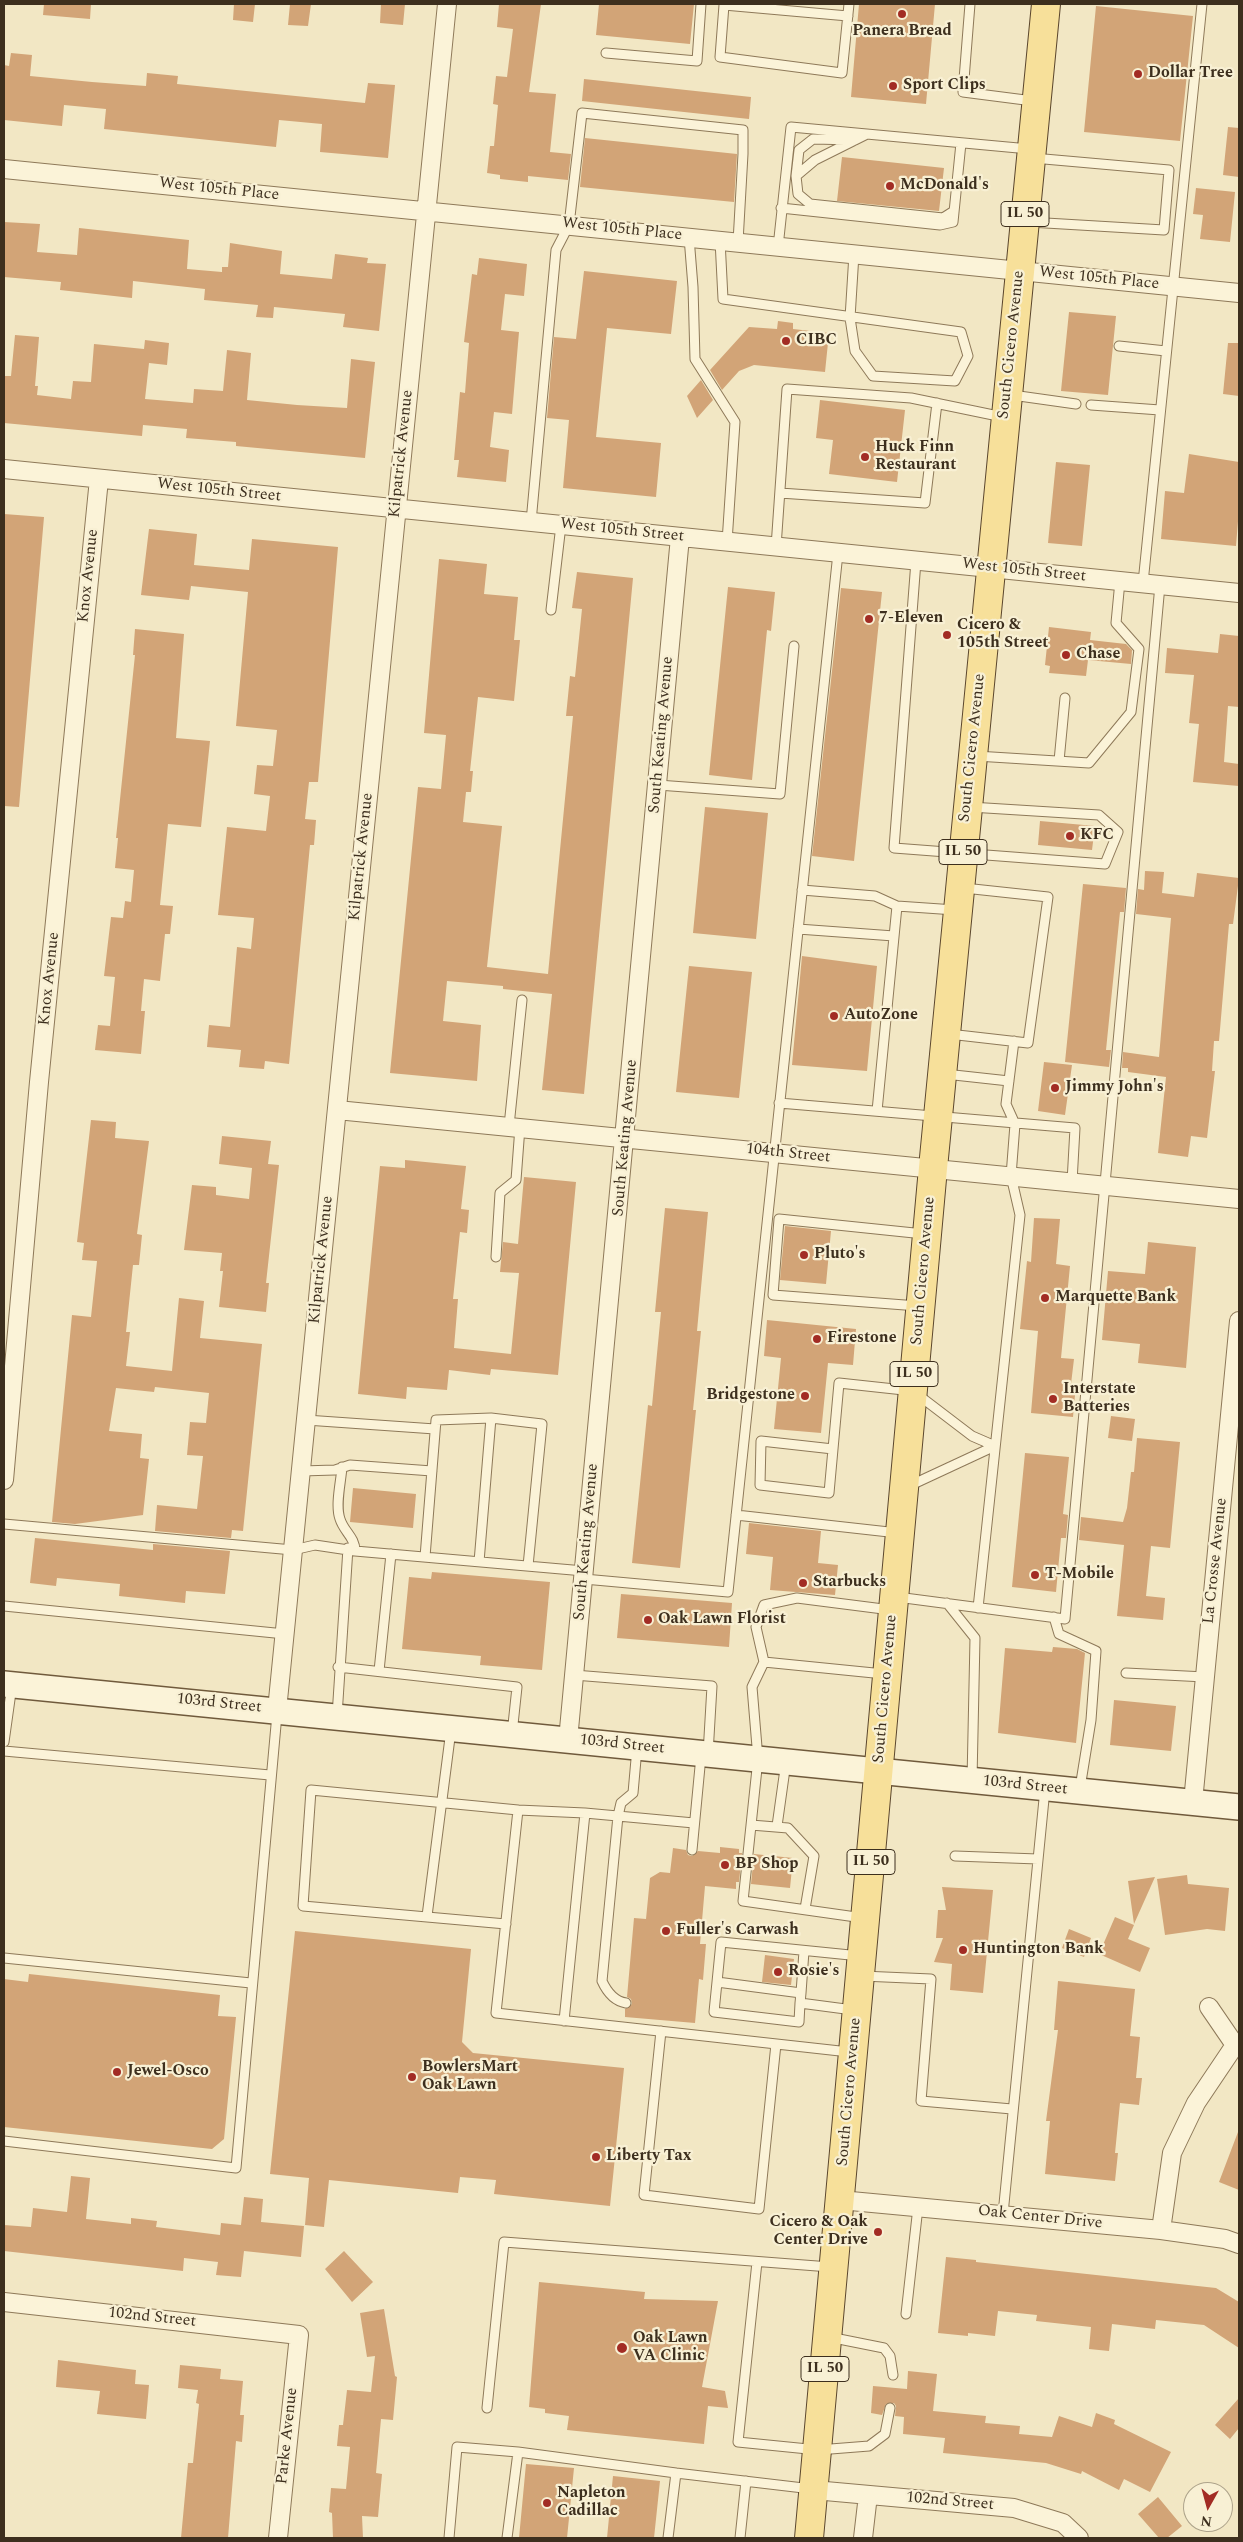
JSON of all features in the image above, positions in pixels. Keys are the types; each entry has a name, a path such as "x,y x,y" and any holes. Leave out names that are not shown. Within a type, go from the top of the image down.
{"main road":[{"name":"South Cicero Avenue","path":"809,2538 835,2268 933,1168 1046,4"},
{"name":"103rd Street","path":"8,1684 1239,1807"}],"street":[{"name":"Kilpatrick Avenue","path":"277,1710 447,4"},
{"name":"West 105th Place","path":"4,169 1239,293"},
{"name":"West 105th Street","path":"4,469 1239,593"},
{"name":"Knox Avenue","path":"4,1480 40,1082 99,479"},
{"name":"South Keating Avenue","path":"568,1740 626,1138 680,537"},
{"name":"104th Street","path":"337,1110 1239,1199"},
{"name":"La Crosse Avenue","path":"1193,1802 1239,1320"},
{"path":"1161,2230 1172,2153 1196,2103 1237,2044 1209,2007"},
{"name":"Oak Center Drive","path":"840,2200 1161,2230 1225,2239 1239,2244"},
{"name":"102nd Street","path":"4,2302 299,2335"},
{"name":"Parke Avenue","path":"278,2538 299,2335"},
{"name":"102nd Street","path":"814,2490 1014,2508 1063,2524 1079,2538"},
{"path":"863,2538 868,2494"}],"lane":[{"path":"606,53 696,61 701,4"},
{"path":"848,16 724,5 720,57 842,73 848,16 849,4"},
{"path":"970,4 962,92 1036,101"},
{"path":"866,1918 743,1901 758,1759 752,1687 764,1662 756,1627 764,1605 797,1598 947,1604 1054,1616 1065,1619 1105,1186 1151,584 1160,410 1202,4"},
{"path":"531,522 556,250 568,225 582,113 743,130 723,299 850,318 961,332 968,356 955,380 873,376 855,351 850,318 854,254"},
{"path":"778,246 791,127 961,143 1169,170 1164,230 1024,222"},
{"path":"796,176 815,160 867,134"},
{"path":"858,140 812,139 799,150 796,176 798,194 810,204 943,218 954,211"},
{"path":"781,208 940,225 953,222 961,143"},
{"path":"689,237 693,287 695,359 735,422 727,542"},
{"path":"1119,346 1166,351"},
{"path":"776,546 788,389 911,398 937,403 1006,406 1076,404"},
{"path":"780,493 926,503 937,403"},
{"path":"1091,405 1160,410"},
{"path":"550,610 561,525"},
{"path":"4,1524 293,1550 315,1545 528,1566 584,1575 728,1592 838,553"},
{"path":"916,561 894,848 1106,864 1118,832 1098,815 968,807"},
{"path":"973,756 1088,763 1131,712 1138,649 1116,623 1120,581"},
{"path":"658,784 780,794 794,646"},
{"path":"1059,761 1064,698"},
{"path":"802,890 875,896 896,906 959,899 1048,897 1028,1043 946,1033"},
{"path":"877,1111 896,906"},
{"path":"798,929 894,936"},
{"path":"496,1257 500,1193 516,1180 514,1126 522,1000"},
{"path":"978,1608 1020,1214 1011,1176 1015,1124 1006,1104 1014,1041"},
{"path":"942,1074 1009,1081"},
{"path":"779,1103 1075,1128 1072,1182"},
{"path":"921,1306 773,1295 779,1219 927,1234"},
{"path":"761,1441 760,1485 829,1493 839,1383 913,1391 972,1436 995,1446"},
{"path":"424,1557 436,1420 492,1418 542,1424 528,1566"},
{"path":"478,1562 492,1418"},
{"path":"306,1420 435,1429"},
{"path":"744,1440 833,1449"},
{"path":"904,1488 995,1446"},
{"path":"301,1471 327,1471 350,1465 432,1471"},
{"path":"337,1716 338,1667 351,1550 355,1543 340,1520 338,1512 342,1467"},
{"path":"736,1515 900,1533"},
{"path":"379,1671 391,1554"},
{"path":"947,1604 975,1638 972,1780"},
{"path":"4,1606 285,1634"},
{"path":"1054,1616 1060,1634 1096,1651 1091,1720 1080,1791"},
{"path":"764,1662 888,1675"},
{"path":"338,1667 517,1687 512,1734"},
{"path":"1126,1673 1205,1677"},
{"path":"574,1675 712,1686 692,1850"},
{"path":"4,1742 8,1684"},
{"path":"4,2141 236,2168 251,1983 277,1710"},
{"path":"427,1916 440,1802 451,1728"},
{"path":"626,2004 619,2002 607,1992 602,1981 618,1816 621,1803 633,1792 637,1746"},
{"path":"4,1751 270,1776"},
{"path":"777,1826 786,1761"},
{"path":"1003,2214 1045,1788"},
{"path":"506,1924 303,1906 311,1790 518,1810 694,1823"},
{"path":"518,1810 496,2013 854,2053"},
{"path":"564,2021 585,1814"},
{"path":"751,1825 788,1828 814,1856 805,1909"},
{"path":"955,1856 1038,1859"},
{"path":"804,1951 799,2022 714,2012 720,1942 804,1951 861,1966 931,1979 921,2101 1012,2109"},
{"path":"4,1958 251,1983"},
{"path":"717,1982 801,1993"},
{"path":"800,2003 858,2010"},
{"path":"661,2031 644,2195 759,2209 776,2044"},
{"path":"906,2314 918,2207"},
{"path":"487,2408 504,2242 835,2268"},
{"path":"757,2262 738,2442 818,2450 869,2446 885,2434 890,2408"},
{"path":"828,2337 884,2348 890,2356 893,2375"},
{"path":"449,2538 457,2447 518,2452 814,2490"},
{"path":"507,2538 518,2452"},
{"path":"668,2538 676,2473"},
{"path":"740,2538 746,2481"}],"building":[{"path":"44,4 91,4 90,19 43,15"},
{"path":"234,4 255,4 253,22 233,20"},
{"path":"290,4 311,4 308,26 288,25"},
{"path":"381,4 405,4 403,25 380,23"},
{"path":"499,4 541,4 529,92 556,94 550,152 571,154 568,180 528,176 528,182 500,179 500,175 487,173 490,146 494,146 498,105 493,104 496,76 507,77 513,29 497,27"},
{"path":"599,4 694,4 690,44 596,35"},
{"path":"859,4 935,4 926,104 851,97"},
{"name":"Dollar Tree","path":"1096,6 1193,16 1180,141 1084,132"},
{"path":"11,53 32,55 30,76 92,82 146,86 147,73 178,76 177,84 365,103 368,83 395,85 388,158 320,152 322,124 279,120 276,147 104,129 106,109 64,105 62,126 4,120 4,65 9,66"},
{"path":"584,79 751,97 749,119 582,101"},
{"path":"1228,127 1239,128 1239,177 1223,175"},
{"path":"585,138 737,154 734,202 580,187"},
{"name":"McDonald's","path":"842,157 944,168 939,211 837,201"},
{"path":"1196,188 1235,192 1230,242 1200,239 1203,215 1193,214"},
{"path":"4,222 40,224 37,252 77,255 79,228 189,240 187,269 222,272 222,267 228,267 230,243 282,251 280,274 332,279 335,254 368,258 367,263 386,264 379,331 343,327 345,314 274,307 273,318 256,317 258,305 204,300 205,289 133,281 132,298 60,290 61,282 4,277"},
{"path":"479,258 527,264 524,296 505,294 501,330 519,332 512,414 494,412 490,447 509,450 506,482 457,477 459,460 454,460 460,392 465,393 469,343 464,342 472,274 477,275"},
{"path":"584,271 677,281 671,334 607,328 596,437 661,443 656,497 563,488 569,420 547,418 554,337 576,339"},
{"path":"1069,312 1116,316 1108,395 1061,391"},
{"name":"CIBC","path":"778,321 793,323 793,329 829,333 825,372 754,365 739,371 722,390 710,370 749,327 777,329"},
{"path":"15,335 39,337 35,386 38,386 37,395 71,399 73,381 91,382 94,344 144,349 145,340 169,343 167,365 149,363 145,399 193,403 194,389 223,391 227,350 251,353 247,400 297,405 347,408 351,359 375,362 365,458 236,446 236,442 186,438 187,429 143,425 142,436 4,423 4,376 11,376"},
{"path":"1228,343 1239,343 1239,396 1223,394"},
{"path":"701,380 713,400 697,418 687,396"},
{"name":"Huck Finn Restaurant","path":"820,400 905,410 897,482 829,474 833,440 816,438"},
{"path":"1189,454 1239,462 1239,509 1236,546 1161,539 1165,491 1184,493"},
{"path":"1056,462 1090,465 1082,546 1048,543"},
{"path":"4,514 44,517 19,807 4,806"},
{"path":"149,529 197,534 194,565 249,570 252,539 338,547 318,782 309,782 305,819 316,820 314,845 310,845 289,1064 265,1061 264,1069 239,1067 241,1050 207,1047 209,1025 230,1027 237,947 251,949 254,918 218,915 227,827 266,831 270,796 254,794 257,765 273,766 277,730 236,726 248,592 191,586 189,600 141,595"},
{"path":"439,559 487,564 484,594 518,597 514,640 520,640 514,701 478,697 470,771 473,771 471,792 466,792 463,822 502,826 487,967 548,974 573,716 566,716 570,676 575,677 582,609 572,608 577,572 633,578 584,1094 542,1090 552,994 503,989 503,986 447,981 443,1021 481,1025 477,1081 390,1073 418,787 441,789 446,735 424,733"},
{"path":"728,587 775,592 771,631 767,630 752,780 709,775"},
{"path":"841,588 882,592 854,861 812,856"},
{"name":"Chase","path":"1049,627 1091,632 1090,640 1126,644 1132,650 1131,664 1088,660 1086,676 1049,673 1050,666 1045,665"},
{"path":"135,629 184,634 176,738 210,741 201,827 168,824 160,905 173,906 170,934 165,934 160,981 144,979 141,1011 145,1011 141,1054 95,1050 98,1025 110,1026 115,977 104,976 111,917 123,918 125,901 131,902 134,870 115,868 118,838 116,838 135,655 133,655"},
{"path":"1220,634 1239,636 1239,707 1228,706 1224,762 1239,764 1239,786 1193,782 1199,724 1189,723 1194,675 1165,673 1167,648 1218,653"},
{"path":"705,807 768,813 756,939 693,933"},
{"name":"KFC","path":"1040,821 1095,826 1092,850 1038,845"},
{"path":"1145,871 1164,872 1162,893 1194,897 1197,873 1239,878 1233,924 1229,924 1219,1041 1214,1041 1212,1071 1215,1071 1207,1138 1191,1136 1188,1157 1158,1153 1166,1077 1128,1072 1128,1068 1122,1068 1123,1052 1159,1057 1171,918 1136,914 1138,889 1144,890"},
{"path":"1083,884 1126,888 1124,912 1120,912 1106,1050 1111,1050 1109,1067 1065,1062"},
{"name":"AutoZone","path":"802,956 877,966 867,1071 792,1065"},
{"path":"689,966 752,972 739,1098 676,1092"},
{"name":"Jimmy John's","path":"1044,1062 1072,1065 1065,1115 1038,1111"},
{"path":"91,1120 116,1122 115,1138 149,1141 137,1234 142,1235 139,1265 133,1265 126,1332 130,1332 126,1366 172,1371 179,1298 204,1301 200,1338 262,1344 243,1531 232,1530 231,1538 155,1531 157,1505 197,1509 203,1456 187,1455 190,1422 206,1423 209,1393 155,1387 154,1392 116,1388 109,1431 142,1434 140,1458 149,1459 143,1515 75,1524 52,1522 72,1315 91,1317 97,1261 82,1260 84,1243 77,1242"},
{"path":"222,1136 271,1141 268,1164 279,1165 266,1283 269,1283 266,1312 219,1307 223,1271 220,1271 222,1253 184,1250 192,1185 216,1187 216,1195 249,1199 252,1168 219,1164"},
{"path":"405,1160 466,1166 461,1209 469,1210 467,1233 460,1232 453,1299 458,1299 454,1348 511,1354 519,1273 500,1272 503,1242 518,1244 524,1177 576,1182 558,1375 491,1369 490,1375 449,1370 447,1390 407,1387 406,1399 358,1394 380,1166 405,1168"},
{"path":"665,1208 708,1212 697,1331 701,1331 693,1410 696,1410 680,1568 632,1563 648,1405 652,1406 661,1312 655,1312"},
{"path":"1034,1218 1060,1219 1056,1264 1070,1266 1061,1358 1074,1359 1071,1384 1076,1384 1073,1417 1031,1413 1038,1331 1020,1329 1027,1261 1031,1262"},
{"name":"Pluto's","path":"785,1226 831,1231 826,1284 780,1280"},
{"path":"1148,1242 1196,1247 1186,1368 1138,1363 1140,1344 1102,1340 1108,1271 1145,1274"},
{"path":"767,1320 856,1329 853,1365 828,1363 821,1433 774,1429 781,1358 764,1356"},
{"path":"1111,1416 1135,1419 1132,1441 1108,1438"},
{"path":"1137,1438 1180,1442 1170,1548 1151,1546 1146,1596 1165,1598 1163,1620 1117,1616 1124,1545 1079,1540 1081,1517 1123,1522 1127,1508 1131,1472 1134,1472"},
{"path":"1025,1453 1069,1457 1063,1514 1068,1515 1066,1538 1061,1538 1056,1592 1012,1587"},
{"path":"353,1488 416,1494 413,1528 350,1522"},
{"path":"749,1523 821,1531 818,1563 838,1565 835,1595 770,1590 773,1557 746,1554"},
{"path":"35,1538 153,1550 153,1544 230,1551 225,1594 186,1591 185,1603 119,1596 120,1584 57,1578 56,1586 30,1583"},
{"path":"432,1572 550,1582 542,1670 480,1665 481,1656 402,1649 409,1577 431,1579"},
{"path":"621,1594 732,1603 729,1647 617,1638"},
{"path":"1053,1647 1077,1649 1085,1653 1076,1743 998,1733 1005,1648 1052,1652"},
{"path":"1114,1700 1176,1706 1171,1751 1110,1745"},
{"name":"Fuller's Carwash","path":"720,1847 739,1849 739,1853 742,1853 739,1882 736,1882 736,1889 705,1886 700,1944 706,1944 703,1980 699,1979 695,2023 625,2017 625,2009 632,2004 631,1999 627,1997 634,1918 646,1919 650,1878 660,1872 670,1873 673,1848 686,1850 688,1855 692,1856 698,1851 720,1853"},
{"path":"754,1854 793,1858 790,1888 751,1884"},
{"path":"1187,1875 1188,1884 1229,1888 1225,1931 1207,1929 1165,1935 1157,1879"},
{"path":"1155,1877 1134,1924 1128,1881"},
{"name":"Huntington Bank","path":"942,1887 993,1890 983,1993 950,1990 952,1964 934,1962 943,1938 936,1938 938,1910 946,1910"},
{"path":"1115,1917 1134,1925 1128,1939 1150,1948 1140,1972 1099,1954"},
{"path":"1069,1929 1091,1938 1084,1957 1062,1948"},
{"path":"295,1931 471,1949 462,2042 473,2053 624,2068 610,2206 494,2194 496,2180 460,2177 458,2193 329,2180 324,2227 305,2225 309,2178 270,2174"},
{"name":"Rosie's","path":"765,1955 794,1959 791,1985 762,1982"},
{"name":"Jewel-Osco","path":"29,1974 220,1995 218,2016 236,2017 224,2139 212,2149 4,2127 4,1979 28,1982"},
{"path":"1058,1981 1135,1989 1130,2036 1140,2037 1136,2078 1142,2078 1139,2105 1120,2103 1115,2153 1118,2153 1115,2181 1045,2174 1050,2121 1046,2121 1058,2030 1054,2030"},
{"path":"1239,2133 1239,2190 1219,2182"},
{"path":"71,2176 90,2178 86,2219 131,2224 131,2218 157,2221 156,2227 220,2235 221,2223 241,2225 244,2197 263,2199 261,2222 304,2226 301,2257 244,2251 241,2277 216,2275 218,2262 184,2258 183,2271 4,2251 4,2225 31,2227 33,2208 67,2212"},
{"path":"344,2251 373,2282 352,2302 325,2269"},
{"path":"946,2257 976,2260 976,2262 1216,2288 1239,2302 1239,2348 1204,2325 1156,2320 1155,2329 1112,2324 1109,2351 1089,2349 1091,2327 1036,2321 1037,2315 998,2311 995,2336 968,2333 968,2336 938,2333"},
{"name":"Oak Lawn VA Clinic","path":"539,2282 645,2292 644,2299 718,2301 702,2387 725,2391 728,2408 708,2406 704,2444 567,2430 569,2416 545,2413 545,2409 529,2407"},
{"path":"384,2309 395,2376 397,2377 393,2420 381,2419 376,2473 382,2474 378,2517 362,2516 363,2538 333,2538 332,2513 329,2512 331,2488 346,2489 350,2447 337,2446 339,2425 343,2425 347,2390 371,2392 375,2356 367,2357 360,2313"},
{"path":"58,2360 136,2370 135,2384 149,2385 146,2419 97,2414 100,2391 56,2387"},
{"path":"180,2365 221,2369 220,2379 243,2381 240,2415 244,2415 242,2442 236,2441 228,2538 181,2538 188,2463 193,2463 199,2404 196,2403 198,2390 178,2388"},
{"path":"908,2371 937,2374 933,2411 986,2416 985,2423 1020,2426 1019,2434 1052,2437 1059,2416 1092,2427 1096,2413 1115,2420 1114,2424 1171,2452 1150,2492 1124,2479 1119,2490 1082,2471 1081,2474 1046,2463 943,2453 945,2438 903,2434 904,2417 895,2416 896,2406 894,2403 886,2404 882,2415 871,2413 873,2386 907,2389"},
{"path":"1239,2398 1239,2428 1230,2439 1215,2425"},
{"name":"Napleton Cadillac","path":"526,2464 574,2468 567,2538 519,2538"},
{"name":"Napleton Cadillac","path":"613,2476 660,2481 654,2538 607,2538"},
{"path":"1158,2497 1182,2526 1167,2538 1159,2538 1138,2514"}],"place":[{"name":"Panera Bread","path":"902,14"},
{"name":"Dollar Tree","path":"1138,74"},
{"name":"Sport Clips","path":"893,86"},
{"name":"McDonald's","path":"890,186"},
{"name":"CIBC","path":"786,341"},
{"name":"Huck Finn Restaurant","path":"865,457"},
{"name":"7-Eleven","path":"869,619"},
{"name":"Cicero & 105th Street","path":"947,635"},
{"name":"Chase","path":"1066,655"},
{"name":"KFC","path":"1070,836"},
{"name":"AutoZone","path":"834,1016"},
{"name":"Jimmy John's","path":"1055,1088"},
{"name":"Pluto's","path":"804,1255"},
{"name":"Marquette Bank","path":"1045,1298"},
{"name":"Firestone","path":"817,1339"},
{"name":"Bridgestone","path":"805,1396"},
{"name":"Interstate Batteries","path":"1053,1399"},
{"name":"T-Mobile","path":"1035,1575"},
{"name":"Starbucks","path":"803,1583"},
{"name":"Oak Lawn Florist","path":"648,1620"},
{"name":"BP Shop","path":"725,1865"},
{"name":"Fuller's Carwash","path":"666,1931"},
{"name":"Huntington Bank","path":"963,1950"},
{"name":"Rosie's","path":"778,1972"},
{"name":"Jewel-Osco","path":"117,2072"},
{"name":"BowlersMart Oak Lawn","path":"412,2077"},
{"name":"Liberty Tax","path":"596,2157"},
{"name":"Cicero & Oak Center Drive","path":"878,2232"},
{"name":"Oak Lawn VA Clinic","path":"622,2348"},
{"name":"Napleton Cadillac","path":"547,2503"}]}
